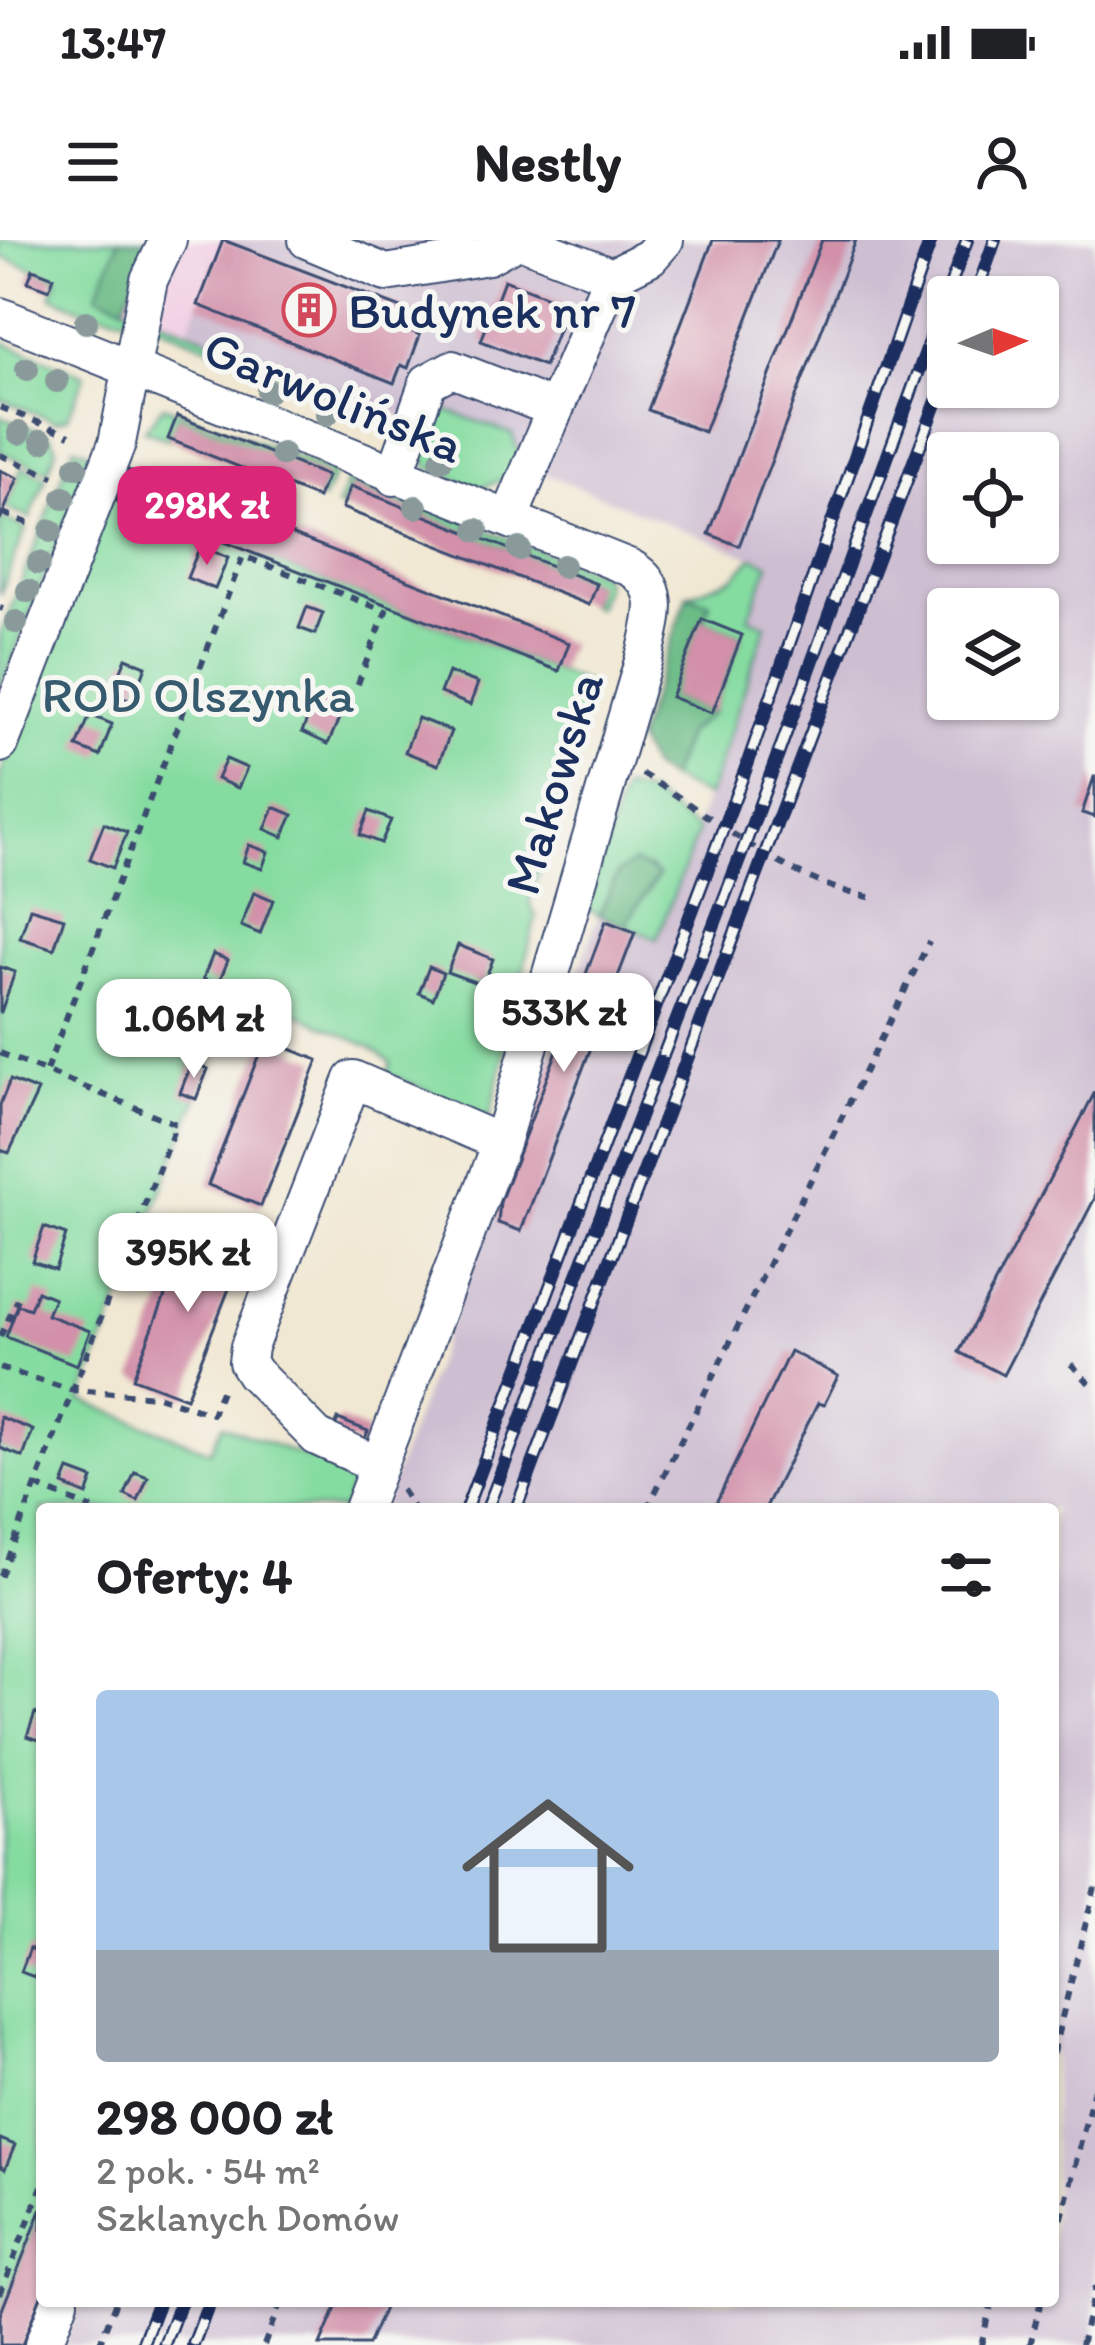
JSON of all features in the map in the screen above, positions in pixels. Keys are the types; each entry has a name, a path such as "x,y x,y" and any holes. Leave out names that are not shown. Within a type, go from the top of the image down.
{"street":[{"path":"0,744 117,443 146,305 162,286 172,240"},
{"path":"307,240 386,273 488,256 519,240 612,276"},
{"path":"509,519 612,276 650,257 665,240"},
{"name":"Garwolińska","path":"0,316 394,477 632,568"},
{"path":"394,477 436,373 452,369 555,409"},
{"name":"Makowska","path":"364,1503 501,1143 655,612 651,587 632,568"},
{"path":"379,1466 317,1437 254,1373 247,1362 249,1347 353,1079 501,1143"},
{"path":"44,2345 58,2307"}],"path":[{"path":"0,407 70,434"},
{"path":"0,455 54,477"},
{"path":"3,513 35,526"},
{"path":"46,1072 243,556 386,611 357,686"},
{"path":"613,757 746,842 849,894 875,898"},
{"path":"650,1503 929,942"},
{"path":"0,1053 176,1124 0,1579"},
{"path":"0,1336 18,1299"},
{"path":"1071,1364 1095,1389"},
{"path":"0,1369 85,1390"},
{"path":"36,1486 77,1503"},
{"path":"1059,2029 1095,1887"},
{"path":"1059,2230 1095,2085"},
{"path":"0,2294 36,2201"},
{"path":"1081,2345 1095,2287"},
{"path":"99,2345 114,2307"},
{"path":"264,2345 279,2307"},
{"path":"981,2345 990,2307"},
{"path":"1030,2345 1040,2307"}],"shaded area":[{"path":"0,240 223,240 188,330 0,256"},
{"path":"223,240 1095,240 1095,2345 63,2345 78,2307 1059,2307 1059,1503 384,1503 599,915 657,938 766,626 749,617 769,564 188,330"}],"green space":[{"path":"0,240 119,240 98,294 131,308 127,317 85,310 51,296 58,279 0,256"},
{"path":"119,240 151,240 124,305 97,294"},
{"path":"155,317 385,409 375,414 153,324"},
{"path":"0,341 85,375 68,417 55,421 0,399"},
{"path":"163,406 335,472 323,500 318,498 326,477 177,417 168,439 144,430"},
{"path":"437,407 512,434 519,454 506,479 477,489 428,467 420,449"},
{"path":"0,416 51,436 57,448 48,471 0,452"},
{"path":"74,446 92,453 0,691 0,636"},
{"path":"22,467 46,477 30,518 5,508"},
{"name":"ROD Olszynka","path":"120,467 128,470 117,501 585,682 580,737 529,903 536,915 490,1117 387,1074 391,1062 372,1048 240,987 81,1400 210,1451 222,1425 355,1476 345,1503 36,1503 36,2222 0,2315 0,776"},
{"path":"349,478 601,574 605,585 596,608 589,605 596,584 352,486 342,508 337,506"},
{"path":"0,520 26,528 0,595"},
{"path":"753,557 769,564 749,617 766,625 708,797 669,779 687,733 712,713 742,635 702,619 709,603 688,595 734,577"},
{"path":"688,595 710,603 672,697 712,713 687,733 669,779 651,768 636,740"},
{"path":"623,788 648,794 698,831 657,939 625,925 658,876 649,867 618,873 599,915 586,909"},
{"path":"634,862 658,875 625,925 599,915 618,873"}],"building":[{"name":"Budynek nr 7","path":"223,240 420,315 413,332 420,335 408,368 401,365 394,383 198,305"},
{"path":"713,240 778,240 704,432 648,410"},
{"path":"822,240 856,240 739,546 709,534"},
{"path":"33,269 54,277 49,290 28,282"},
{"path":"504,280 568,305 544,366 481,341"},
{"path":"177,416 327,476 318,498 168,439"},
{"path":"0,470 18,478 0,520"},
{"path":"128,470 569,643 559,671 117,501"},
{"path":"351,486 597,584 589,605 342,508"},
{"path":"200,546 228,558 215,589 187,578"},
{"path":"307,607 323,613 315,634 299,628"},
{"path":"702,619 742,635 712,713 671,697"},
{"path":"126,658 146,666 133,701 112,693"},
{"path":"448,672 478,683 470,705 440,693"},
{"path":"317,696 344,707 328,744 302,732"},
{"path":"90,715 112,724 100,756 77,747"},
{"path":"418,718 451,731 438,765 405,752"},
{"path":"226,759 247,768 238,788 217,779"},
{"path":"1095,777 1095,817 1082,813"},
{"path":"274,807 293,815 283,837 265,829"},
{"path":"369,811 391,820 381,843 360,835"},
{"path":"104,823 127,832 113,868 90,859"},
{"path":"249,845 268,852 262,869 243,862"},
{"path":"254,892 273,900 260,934 241,926"},
{"path":"30,908 64,918 54,949 20,938"},
{"path":"606,921 635,932 521,1231 498,1223 500,1202"},
{"path":"458,945 493,959 483,985 447,972"},
{"path":"213,954 228,960 218,985 203,979"},
{"path":"0,967 15,972 1,1012 0,1012"},
{"path":"429,967 443,973 433,999 419,993"},
{"path":"130,1006 155,1015 147,1038 122,1029"},
{"path":"265,1039 318,1060 261,1206 208,1185"},
{"path":"192,1062 208,1069 196,1099 180,1093"},
{"path":"10,1080 38,1091 9,1153 0,1150 0,1105"},
{"path":"1095,1092 1095,1198 1003,1375 959,1352"},
{"path":"44,1227 66,1235 55,1269 32,1261"},
{"path":"190,1232 243,1253 186,1398 133,1378"},
{"path":"37,1291 54,1298 47,1315 90,1331 77,1365 6,1337 18,1305 30,1309"},
{"path":"790,1351 838,1376 824,1405 818,1403 768,1503 716,1503"},
{"path":"0,1417 33,1430 23,1457 0,1448"},
{"path":"338,1419 368,1431 362,1446 332,1435"},
{"path":"69,1470 93,1479 87,1495 63,1485"},
{"path":"135,1472 148,1477 138,1501 125,1495"},
{"path":"35,1713 36,1713 36,1739 27,1736"},
{"path":"30,1948 36,1950 36,1978 21,1972"},
{"path":"0,2139 15,2145 5,2169 0,2166"},
{"path":"36,2223 37,2307 22,2345 0,2345 0,2315"},
{"path":"336,2307 384,2307 368,2345 320,2345"}],"railway":[{"path":"468,1503 746,768 931,240"},
{"path":"489,1503 746,842 967,240"},
{"path":"982,276 995,240"},
{"path":"518,1503 934,408"},
{"path":"142,2345 157,2307"},
{"path":"164,2345 179,2307"},
{"path":"193,2345 208,2307"}],"place":[{"name":"Budynek nr 7","path":"309,310"}]}
